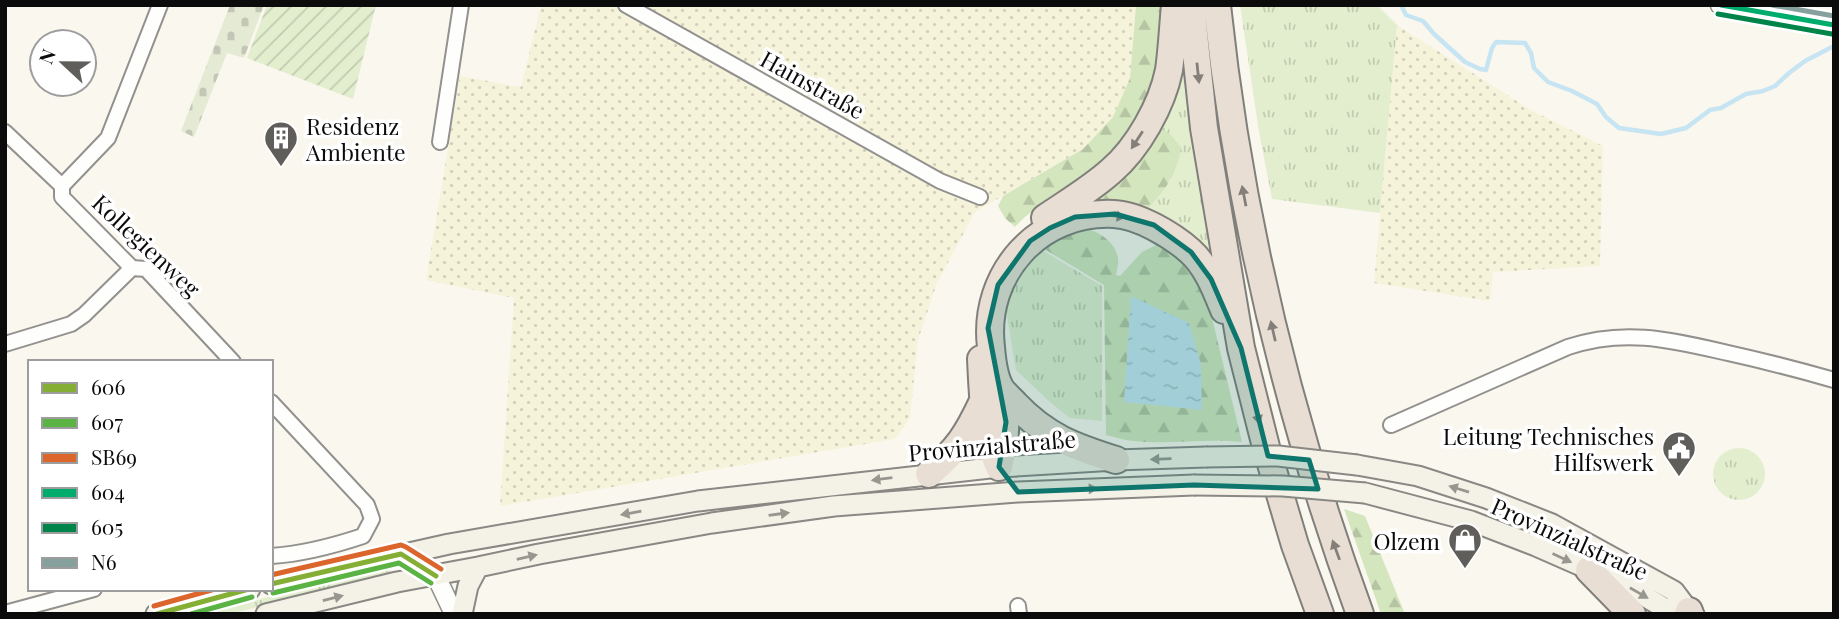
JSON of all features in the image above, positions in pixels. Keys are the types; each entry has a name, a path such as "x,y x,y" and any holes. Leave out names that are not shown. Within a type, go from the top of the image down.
{"highway":[{"path":"929,474 951,455 970,430 991,394 992,360 988,328 998,285 1009,256 1030,242 1049,222 1112,170 1134,147 1150,120 1168,71 1175,5"},
{"path":"1192,5 1204,128 1241,348 1295,545 1320,614"},
{"path":"1217,5 1244,194 1282,370 1332,539 1360,614"},
{"path":"1049,222 1115,214 1154,225 1191,252 1211,279 1241,348"},
{"path":"991,394 1052,435 1076,447 1116,460"},
{"path":"991,394 1006,422 999,467"},
{"path":"1589,570 1632,614"}],"main road":[{"name":"Provinzialstraße","path":"273,584 401,554 698,501 999,467 1116,460 1278,456 1357,465 1418,476 1486,498 1552,524 1674,591 1690,613"},
{"path":"972,496 989,484 999,467 1007,481 1018,492"},
{"name":"Provinzialstraße","path":"266,614 397,582 539,554 712,523 834,506 1018,492 1194,485 1283,486 1365,493 1471,521 1627,586 1666,609 1690,613"},
{"path":"401,554 436,576 470,541"},
{"path":"462,614 468,586 478,567"},
{"path":"156,614 242,591"}],"street":[{"path":"62,186 108,138 160,5"},
{"path":"440,142 461,5"},
{"name":"Hainstraße","path":"626,5 940,181 980,197"},
{"path":"1720,5 1834,25"},
{"name":"Kollegienweg","path":"5,132 62,186 62,197 132,268 146,269 231,360"},
{"path":"5,344 71,324 84,315 132,268"},
{"path":"1391,425 1568,347 1614,336 1668,339 1834,380"},
{"path":"273,404 367,505 372,519 363,536 340,544 273,556"},
{"path":"436,576 454,614"},
{"path":"5,613 87,591"}],"highlighted area":[{"path":"1115,214 1154,225 1191,252 1211,279 1241,348 1268,456 1309,460 1318,489 1194,485 1018,492 999,467 1006,422 988,328 998,285 1030,241 1050,228 1075,217"}],"shaded area":[{"path":"541,5 1136,5 1130,78 1113,117 1083,149 975,212 937,283 918,340 910,418 895,439 500,506 514,298 426,280 460,76 521,87"},
{"path":"1397,25 1529,109 1603,146 1600,266 1493,272 1490,301 1374,283"}],"green space":[{"path":"230,5 264,5 244,58 227,53 194,137 181,131"},
{"path":"267,5 376,5 353,99 247,58"},
{"path":"1136,5 1161,5 1156,64 1137,118 1099,166 1033,210 1015,227 1005,218 998,206 1003,196 1083,149 1113,117 1130,78"},
{"path":"1240,5 1377,5 1397,25 1380,213 1272,199"},
{"path":"1181,50 1216,279 1142,215 1171,180 1153,124"},
{"path":"1153,124 1170,134 1181,147 1176,168 1168,184 1142,215 1096,205 1094,200"},
{"path":"1086,229 1101,235 1114,247 1118,260 1116,275 1120,276 1142,252 1156,245 1162,245 1185,263 1199,284 1212,318 1242,442 1147,442 1106,435 1104,285 1041,247 1065,235"},
{"path":"1035,246 1102,286 1102,421 1070,418 1016,370 1006,310 1016,279"},
{"path":"1739,448 1749,450 1757,456 1763,464 1763,484 1757,492 1749,498 1739,500 1729,498 1721,492 1715,484 1713,474 1715,464 1721,456 1729,450"},
{"path":"1344,509 1365,516 1405,614 1381,614"},
{"path":"389,566 391,575 229,614 202,614"}],"water":[{"path":"1131,296 1189,323 1201,364 1202,410 1124,402"}],"waterway":[{"path":"1401,5 1406,15 1423,21 1465,62 1486,70 1496,42 1525,43 1531,53 1534,68 1548,82 1597,104 1606,117 1619,128 1661,134 1686,128 1710,110 1721,108 1746,94 1775,86 1805,61 1834,46"}],"transit line":[{"name":"604","path":"1721,5 1834,25"},
{"name":"N6","path":"1772,5 1834,16"},
{"name":"605","path":"1718,14 1832,34"},
{"name":"SB69","path":"273,575 401,545 441,569"},
{"name":"606","path":"273,584 401,554 436,576"},
{"name":"607","path":"273,593 399,563 431,583"},
{"name":"SB69","path":"154,606 208,591"},
{"name":"606","path":"157,614 242,591"},
{"name":"607","path":"191,614 252,597"}],"place":[{"name":"Residenz Ambiente","path":"281,168"},
{"name":"Leitung Technisches Hilfswerk","path":"1679,478"},
{"name":"Olzem","path":"1465,570"}]}
